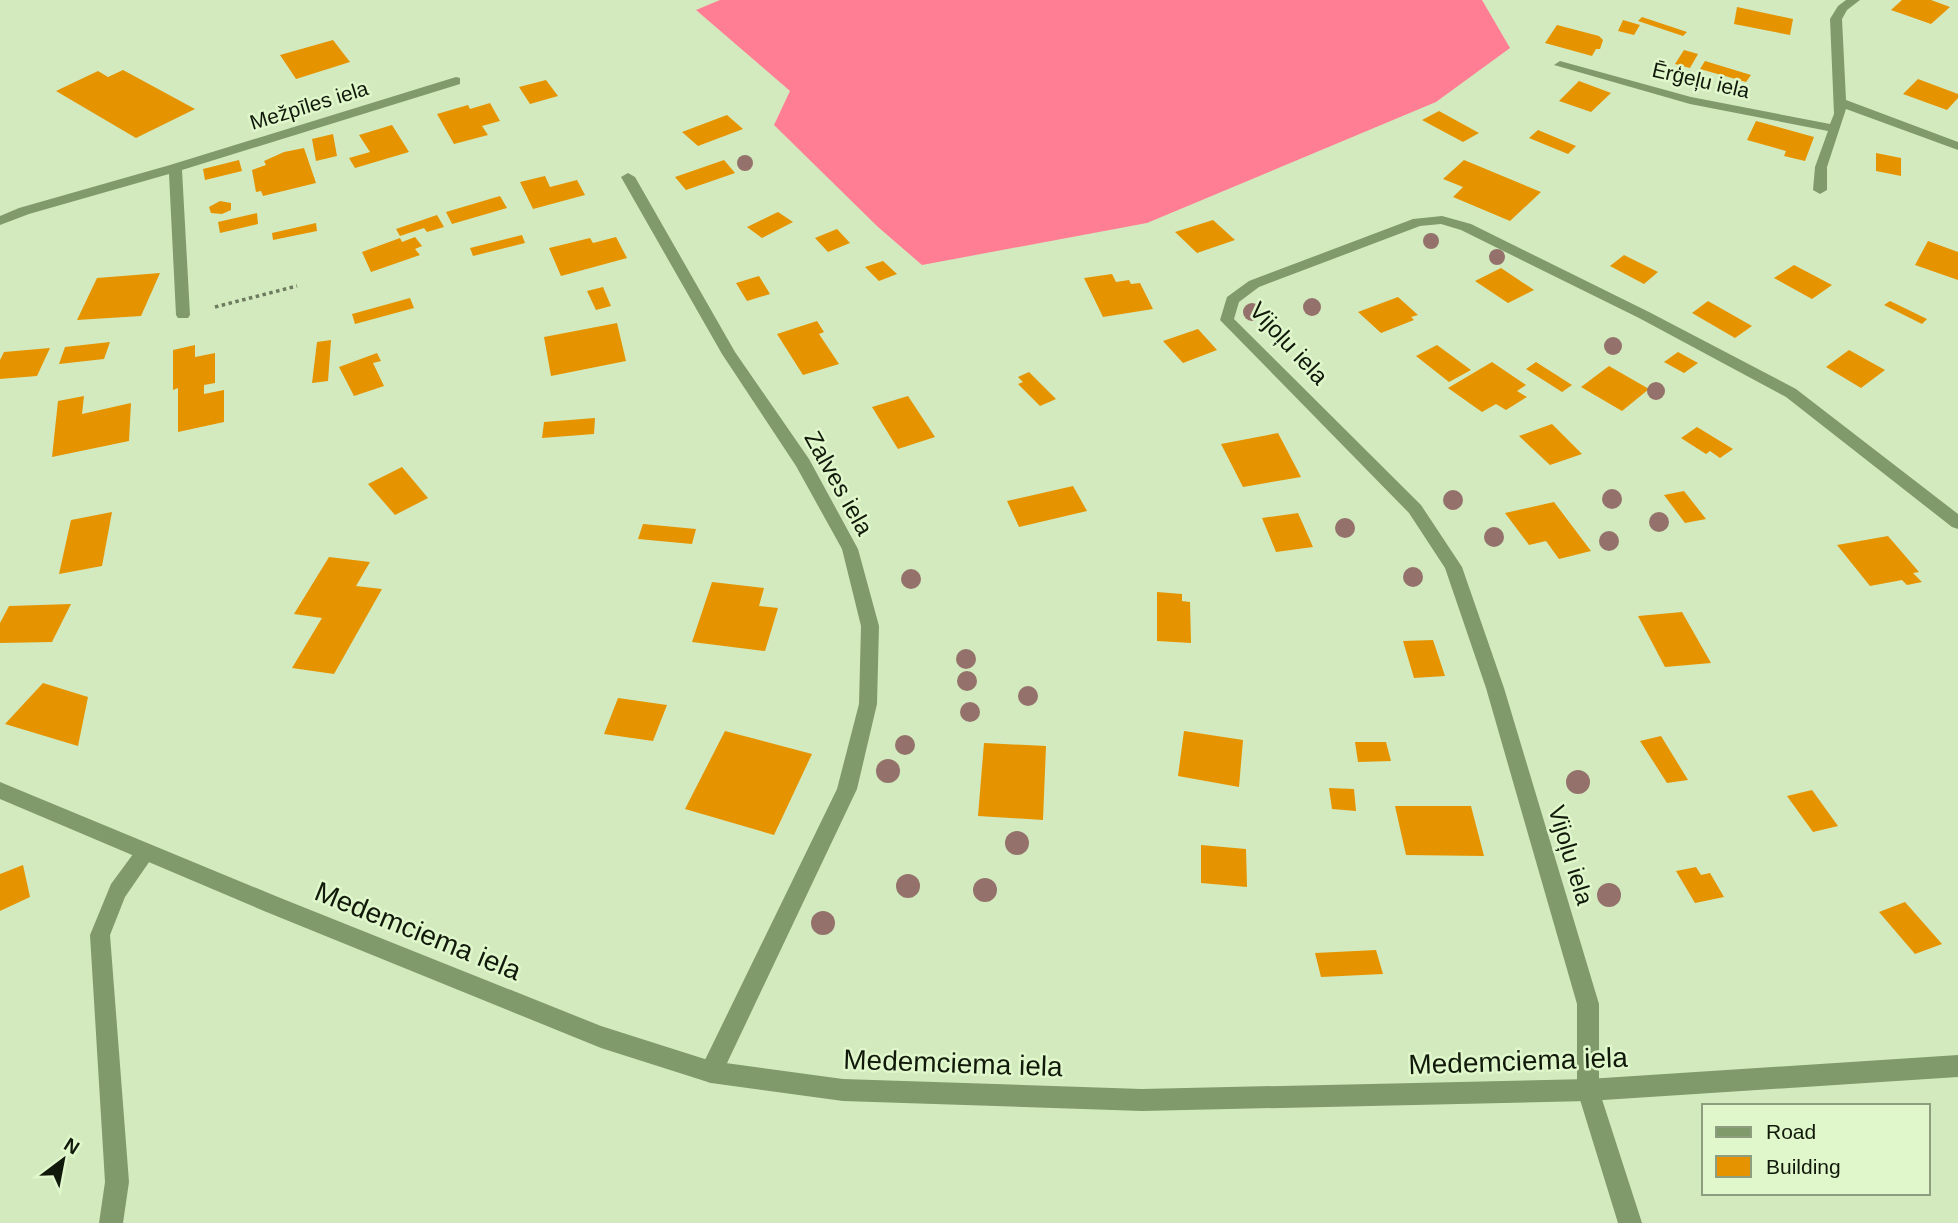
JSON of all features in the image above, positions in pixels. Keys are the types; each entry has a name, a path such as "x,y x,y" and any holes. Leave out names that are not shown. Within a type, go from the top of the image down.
{"street":[{"path":"1820,190 1821,167 1840,114 1836,19 1842,8 1854,0"},
{"name":"Ērģeļu iela","path":"1560,65 1689,100 1835,128"},
{"name":"Mežpīles iela","path":"0,221 24,211 175,168 456,81"},
{"path":"1839,102 1958,146"},
{"path":"175,168 183,315"},
{"name":"Zalves iela","path":"628,177 729,354 815,484 850,549 870,626 868,704 847,789 711,1072"},
{"name":"Vijoļu iela","path":"1588,1090 1588,1004 1495,688 1453,567 1415,509 1227,320 1232,300 1254,284 1418,222 1442,220 1466,227 1644,315 1791,393 1958,523"},
{"name":"Medemciema iela","path":"0,790 601,1037 711,1072 844,1090 1142,1100 1588,1090 1958,1066"},
{"path":"111,1223 117,1182 100,935 108,904 118,886 146,852"},
{"path":"1588,1090 1630,1223"}],"path":[{"path":"183,315 297,286"}],"shaded area":[{"path":"720,0 1482,0 1510,48 1436,102 1147,223 922,265 878,227 774,125 790,91 696,10"}],"building":[{"path":"1902,0 1931,0 1950,7 1931,24 1891,10"},
{"path":"1737,7 1793,19 1790,35 1734,24"},
{"path":"1642,17 1687,32 1683,36 1638,21"},
{"path":"1623,20 1640,25 1634,35 1618,31"},
{"path":"1557,25 1599,36 1603,40 1600,49 1596,49 1592,56 1545,43"},
{"path":"333,40 350,62 296,79 280,55"},
{"path":"1684,50 1698,54 1690,68 1675,64"},
{"path":"1705,61 1751,75 1746,82 1700,69"},
{"path":"123,70 195,109 136,138 56,91 98,71 108,77"},
{"path":"1918,79 1958,94 1958,98 1947,110 1903,94"},
{"path":"546,80 558,96 530,104 519,87"},
{"path":"1579,81 1611,93 1591,112 1559,101"},
{"path":"490,103 500,121 482,126 488,135 454,144 437,114 468,105 470,109"},
{"path":"1439,111 1479,133 1463,142 1422,120"},
{"path":"727,115 743,129 698,146 682,132"},
{"path":"1756,121 1814,137 1805,161 1784,156 1786,151 1747,140"},
{"path":"392,125 409,152 355,168 349,158 370,152 359,135"},
{"path":"1538,130 1576,146 1568,154 1529,138"},
{"path":"333,134 337,156 316,161 312,139"},
{"path":"304,148 316,183 263,196 261,191 256,192 252,170 266,165 264,161 284,152"},
{"path":"1876,153 1901,158 1901,176 1876,171"},
{"path":"239,160 242,171 205,180 203,169"},
{"path":"724,160 735,173 686,190 675,177"},
{"path":"1464,160 1541,192 1510,221 1453,197 1463,187 1443,179"},
{"path":"545,176 550,187 577,180 585,195 533,209 520,182"},
{"path":"500,196 507,208 452,224 446,212"},
{"path":"220,201 231,203 231,210 222,214 211,213 209,207"},
{"path":"778,212 793,222 762,238 747,227"},
{"path":"257,213 258,224 220,233 218,222"},
{"path":"437,215 444,227 427,232 424,228 400,236 396,229"},
{"path":"1213,220 1235,240 1197,253 1175,232"},
{"path":"316,223 317,231 273,240 272,233"},
{"path":"837,229 850,243 828,252 815,238"},
{"path":"522,235 525,243 473,256 470,248"},
{"path":"415,237 422,246 415,249 420,255 371,272 362,252 400,238 402,242"},
{"path":"616,237 627,258 561,276 549,248 590,238 593,243"},
{"path":"1928,241 1958,252 1958,280 1915,265"},
{"path":"1624,255 1658,272 1644,284 1610,266"},
{"path":"883,261 897,274 879,281 865,267"},
{"path":"1794,265 1832,285 1812,299 1774,278"},
{"path":"1501,268 1534,290 1508,303 1475,281"},
{"path":"160,273 141,316 77,320 97,278"},
{"path":"1112,274 1116,282 1129,280 1131,284 1140,283 1153,309 1103,317 1084,278"},
{"path":"759,276 770,294 747,301 736,283"},
{"path":"603,287 611,306 596,310 587,291"},
{"path":"1398,297 1418,315 1411,317 1414,320 1381,333 1358,312"},
{"path":"410,298 414,308 355,324 352,314"},
{"path":"1708,301 1752,326 1735,338 1692,313"},
{"path":"1890,301 1927,319 1922,324 1884,305"},
{"path":"817,321 824,332 819,334 839,364 803,375 777,334"},
{"path":"617,323 626,361 551,376 544,337"},
{"path":"1198,329 1217,350 1183,363 1163,341"},
{"path":"331,340 328,381 312,383 317,342"},
{"path":"110,342 104,359 59,364 65,347"},
{"path":"195,345 195,357 215,353 215,383 204,385 204,394 224,390 224,422 178,432 178,388 173,390 173,350"},
{"path":"1437,345 1471,370 1449,382 1416,356"},
{"path":"50,348 37,376 0,379 0,360 4,352"},
{"path":"1849,350 1885,370 1861,388 1826,367"},
{"path":"1678,352 1698,363 1684,373 1664,362"},
{"path":"377,353 381,361 373,363 384,386 354,396 339,367"},
{"path":"1492,362 1526,385 1517,391 1527,397 1506,410 1496,404 1482,412 1448,388"},
{"path":"1536,362 1572,385 1562,392 1526,369"},
{"path":"1609,366 1649,389 1622,411 1581,387"},
{"path":"1029,372 1056,399 1040,406 1018,384 1023,382 1018,377"},
{"path":"84,396 82,414 131,403 129,441 52,457 58,401"},
{"path":"908,396 935,437 898,449 872,407"},
{"path":"595,418 594,434 542,438 544,422"},
{"path":"1552,424 1582,454 1550,465 1519,436"},
{"path":"1697,427 1733,449 1720,458 1710,451 1706,454 1681,438"},
{"path":"1278,433 1301,477 1243,487 1221,444"},
{"path":"402,467 428,498 395,515 368,484"},
{"path":"1073,486 1087,511 1019,527 1007,501"},
{"path":"1684,491 1706,519 1685,523 1664,495"},
{"path":"1554,502 1591,551 1559,559 1546,541 1529,545 1505,513"},
{"path":"112,512 102,566 59,574 71,520"},
{"path":"1298,513 1313,547 1276,552 1262,518"},
{"path":"643,524 696,529 692,544 638,539"},
{"path":"1888,536 1919,572 1913,573 1922,582 1907,585 1902,580 1870,586 1837,545"},
{"path":"329,557 370,562 356,586 382,589 334,674 292,668 322,618 294,614"},
{"path":"712,582 764,588 759,606 778,608 765,651 692,642"},
{"path":"1157,592 1182,594 1182,601 1190,602 1191,643 1157,641"},
{"path":"71,604 52,642 0,643 0,623 9,606"},
{"path":"1682,612 1711,663 1665,667 1638,616"},
{"path":"1433,640 1445,676 1414,678 1403,641"},
{"path":"43,683 88,697 78,746 5,724"},
{"path":"618,698 667,705 653,741 604,734"},
{"path":"725,731 812,754 774,835 685,809"},
{"path":"1184,731 1243,740 1239,787 1178,776"},
{"path":"1661,736 1688,780 1667,783 1640,741"},
{"path":"1355,742 1386,742 1391,761 1358,762"},
{"path":"984,743 1046,746 1043,820 978,816"},
{"path":"1329,788 1354,789 1356,811 1332,809"},
{"path":"1812,790 1838,826 1813,832 1787,796"},
{"path":"1395,806 1471,806 1484,856 1406,855"},
{"path":"1201,845 1246,849 1247,887 1201,883"},
{"path":"23,865 30,897 0,911 0,874"},
{"path":"1696,867 1701,875 1710,873 1724,897 1695,903 1676,871"},
{"path":"1905,902 1942,944 1915,954 1879,912"},
{"path":"1376,950 1383,974 1321,977 1315,953"}]}
